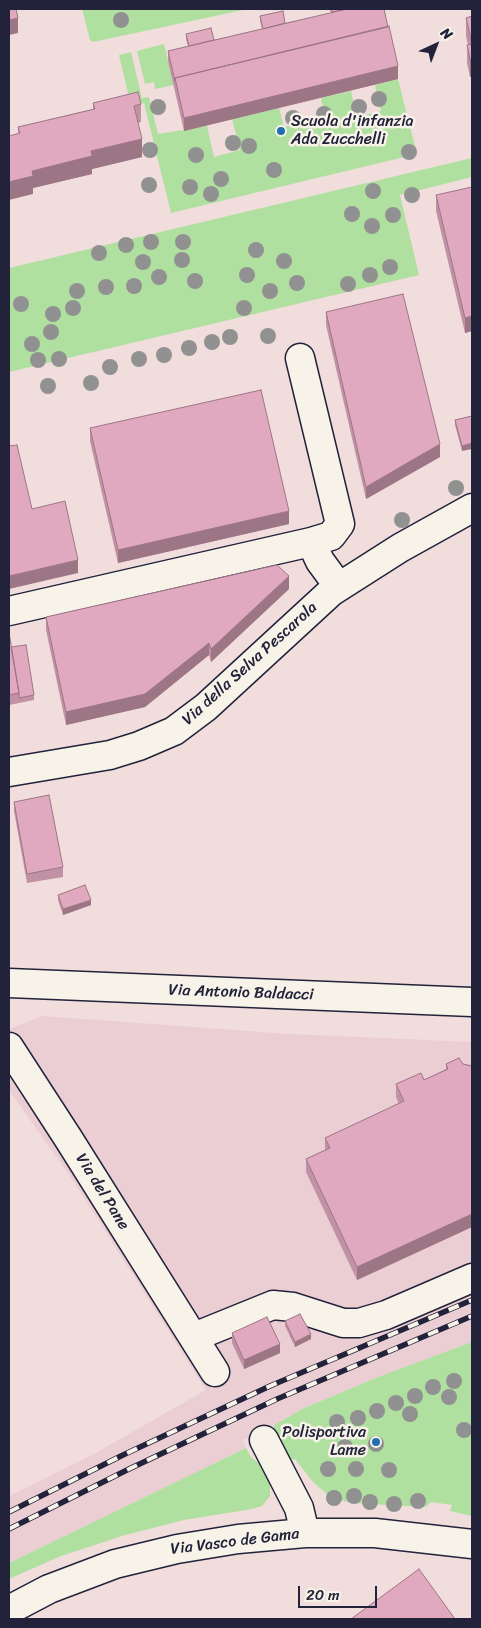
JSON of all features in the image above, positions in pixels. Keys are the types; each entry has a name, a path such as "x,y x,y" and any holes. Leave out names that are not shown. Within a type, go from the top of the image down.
{"street":[{"path":"9,611 312,542 331,536 340,524 300,358"},
{"name":"Via della Selva Pescarola","path":"9,772 110,755 139,746 174,731 206,707 308,612 339,587 400,548 472,508"},
{"path":"312,542 320,561 339,587"},
{"name":"Via Antonio Baldacci","path":"9,984 472,1002"},
{"name":"Via del Pane","path":"9,1047 215,1372"},
{"path":"194,1337 273,1304 293,1306 343,1323 359,1323 386,1315 472,1278"},
{"path":"264,1440 298,1508 305,1533"},
{"name":"Via Vasco de Gama","path":"9,1610 77,1577 150,1554 238,1539 305,1533 375,1533 472,1544"}],"shaded area":[{"path":"42,1016 289,1034 472,1042 472,1342 378,1377 302,1409 273,1426 243,1440 246,1448 9,1563 9,1496 94,1454 206,1390 74,1182 9,1090 9,1029"}],"green space":[{"path":"82,9 248,9 93,42 90,40"},
{"path":"164,44 174,85 155,89 154,82 145,84 137,51"},
{"path":"131,52 142,98 149,97 158,134 207,126 214,157 240,150 232,119 279,108 284,127 325,118 321,98 351,91 357,117 381,111 375,85 398,79 417,154 171,213 144,103 131,106 119,55"},
{"path":"472,158 472,177 400,195 419,275 9,372 9,268"},
{"name":"Polisportiva Lame","path":"472,1342 472,1516 450,1511 452,1505 431,1502 426,1507 352,1503 336,1499 328,1495 313,1482 295,1459 290,1460 273,1426 302,1409 378,1377"},
{"path":"246,1448 251,1457 261,1465 270,1481 270,1496 262,1506 184,1520 122,1536 61,1556 9,1579 9,1563"}],"building":[{"path":"9,9 16,9 18,18 9,20"},
{"path":"331,9 347,9 332,12"},
{"path":"347,9 384,9 388,27 175,78 175,81 168,51"},
{"path":"283,11 285,23 263,29 260,16"},
{"path":"472,16 472,43 466,18"},
{"path":"389,26 398,66 184,118 175,78"},
{"path":"211,28 214,40 189,46 186,34"},
{"path":"472,44 472,58 470,59 467,45"},
{"path":"138,92 141,104 134,106 142,139 91,151 92,156 32,171 33,176 9,182 9,136 20,133 18,127 95,109 93,103"},
{"path":"472,187 472,316 465,318 436,195"},
{"path":"403,294 440,444 366,487 326,312"},
{"path":"261,390 289,511 118,550 90,428"},
{"path":"472,416 472,443 462,446 455,420"},
{"path":"17,445 32,509 65,501 78,560 9,576 9,446"},
{"path":"277,565 289,576 211,649 209,643 145,694 66,712 46,617"},
{"path":"9,632 19,693 9,695"},
{"path":"26,645 34,695 19,698 11,647"},
{"path":"49,795 63,867 27,874 14,802"},
{"path":"85,885 91,900 63,909 58,895"},
{"path":"459,1058 463,1064 472,1066 472,1214 357,1267 306,1159 330,1148 325,1138 404,1101 396,1084 421,1073 424,1080 448,1069 446,1064"},
{"path":"300,1314 311,1334 295,1342 285,1321"},
{"path":"267,1317 280,1344 244,1360 232,1333"},
{"path":"419,1569 455,1619 351,1619"}],"railway":[{"path":"9,1512 123,1455 270,1386 472,1300"},
{"path":"9,1529 129,1469 277,1399 472,1316"}],"place":[{"name":"Scuola d'infanzia Ada Zucchelli","path":"281,131"},
{"name":"Polisportiva Lame","path":"376,1442"}]}
